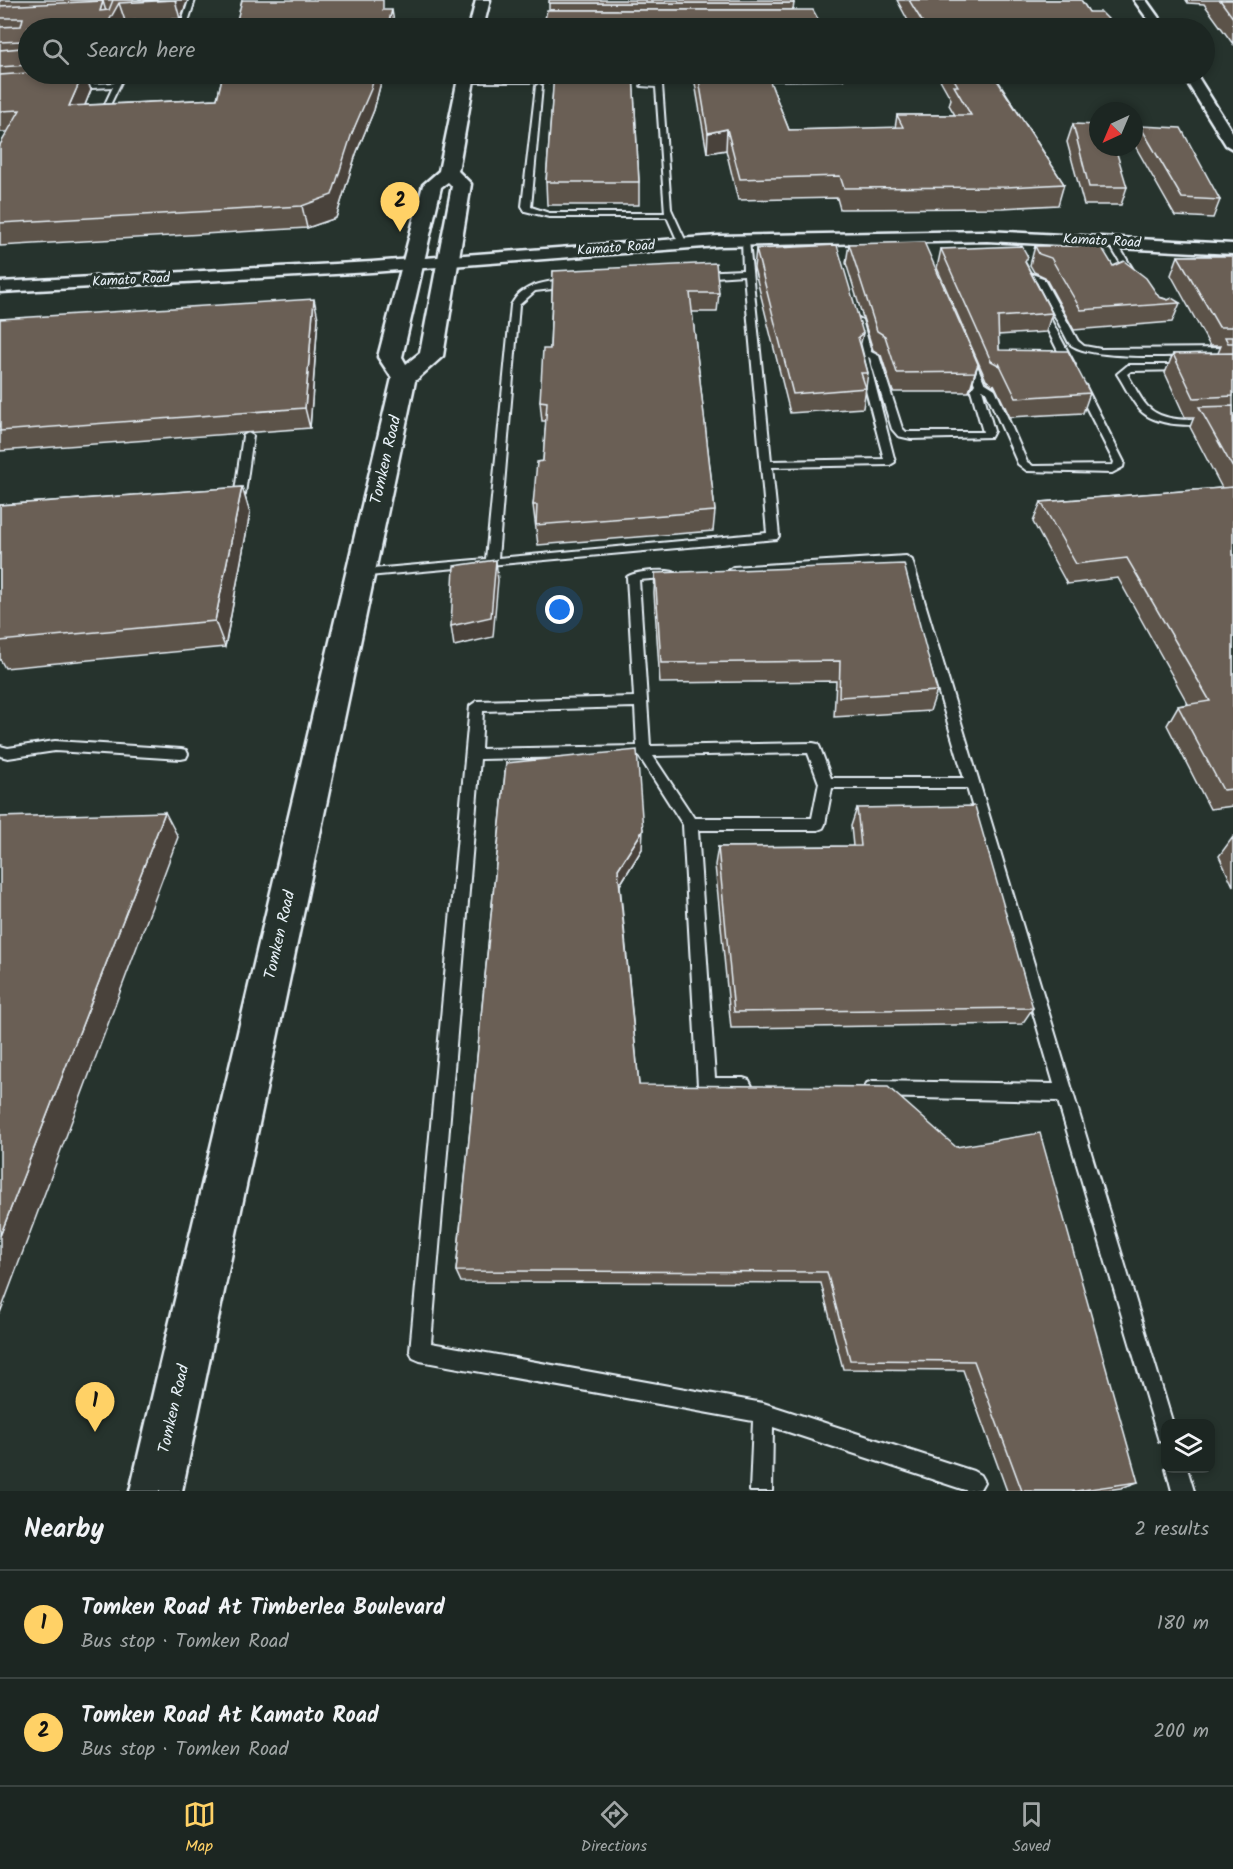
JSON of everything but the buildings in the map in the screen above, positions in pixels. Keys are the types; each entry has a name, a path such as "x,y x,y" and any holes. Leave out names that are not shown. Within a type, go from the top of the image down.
{"main road":[{"path":"478,18 483,0"},
{"path":"448,173 462,184 431,356 404,378 390,357 432,185 448,173 465,84"},
{"name":"Tomken Road","path":"156,1491 404,378"}],"street":[{"path":"1140,0 1153,18"},
{"path":"1195,84 1233,145"},
{"name":"Kamato Road","path":"0,287 744,241 834,244 1112,242 1233,249"}],"lane":[{"path":"186,18 192,0"},
{"path":"515,84 577,85"},
{"path":"634,84 659,86 667,209 683,244"},
{"path":"58,88 116,85 108,104"},
{"path":"539,86 526,206 528,209 549,214 669,214"},
{"path":"361,573 773,536 744,241"},
{"path":"1112,242 1141,288"},
{"path":"1024,266 1029,276 1040,280 1074,343 1081,348 1101,352 1233,351"},
{"path":"690,276 748,272"},
{"path":"1029,276 1026,280 1031,290"},
{"path":"492,561 515,305 520,296 530,289 574,283"},
{"path":"967,353 980,384 990,389 1023,464 1031,470 1112,470 1118,467 1119,462 1036,300"},
{"path":"855,312 867,354"},
{"path":"766,464 890,462 862,356 867,354 874,356 897,429 902,435 987,435 989,431 976,390 980,384"},
{"path":"1198,367 1128,368 1122,374 1147,412 1156,417 1169,420 1233,420"},
{"path":"217,496 240,494 248,436"},
{"path":"716,572 906,560 1162,1419"},
{"path":"693,573 633,577 644,749 690,824 707,1086 754,1087"},
{"path":"641,702 477,706 420,1350 763,1413 973,1482"},
{"path":"3,753 55,746 181,754"},
{"path":"474,754 644,749 813,748 826,783 818,824 690,824"},
{"path":"826,783 972,783"},
{"path":"862,1089 1064,1093"},
{"path":"761,1491 763,1413"},
{"path":"1178,1473 1183,1491"}],"place":[{"name":"Tomken Road At Kamato Road","path":"400,232"},
{"name":"Tomken Road At Timberlea Boulevard","path":"95,1432"}]}
